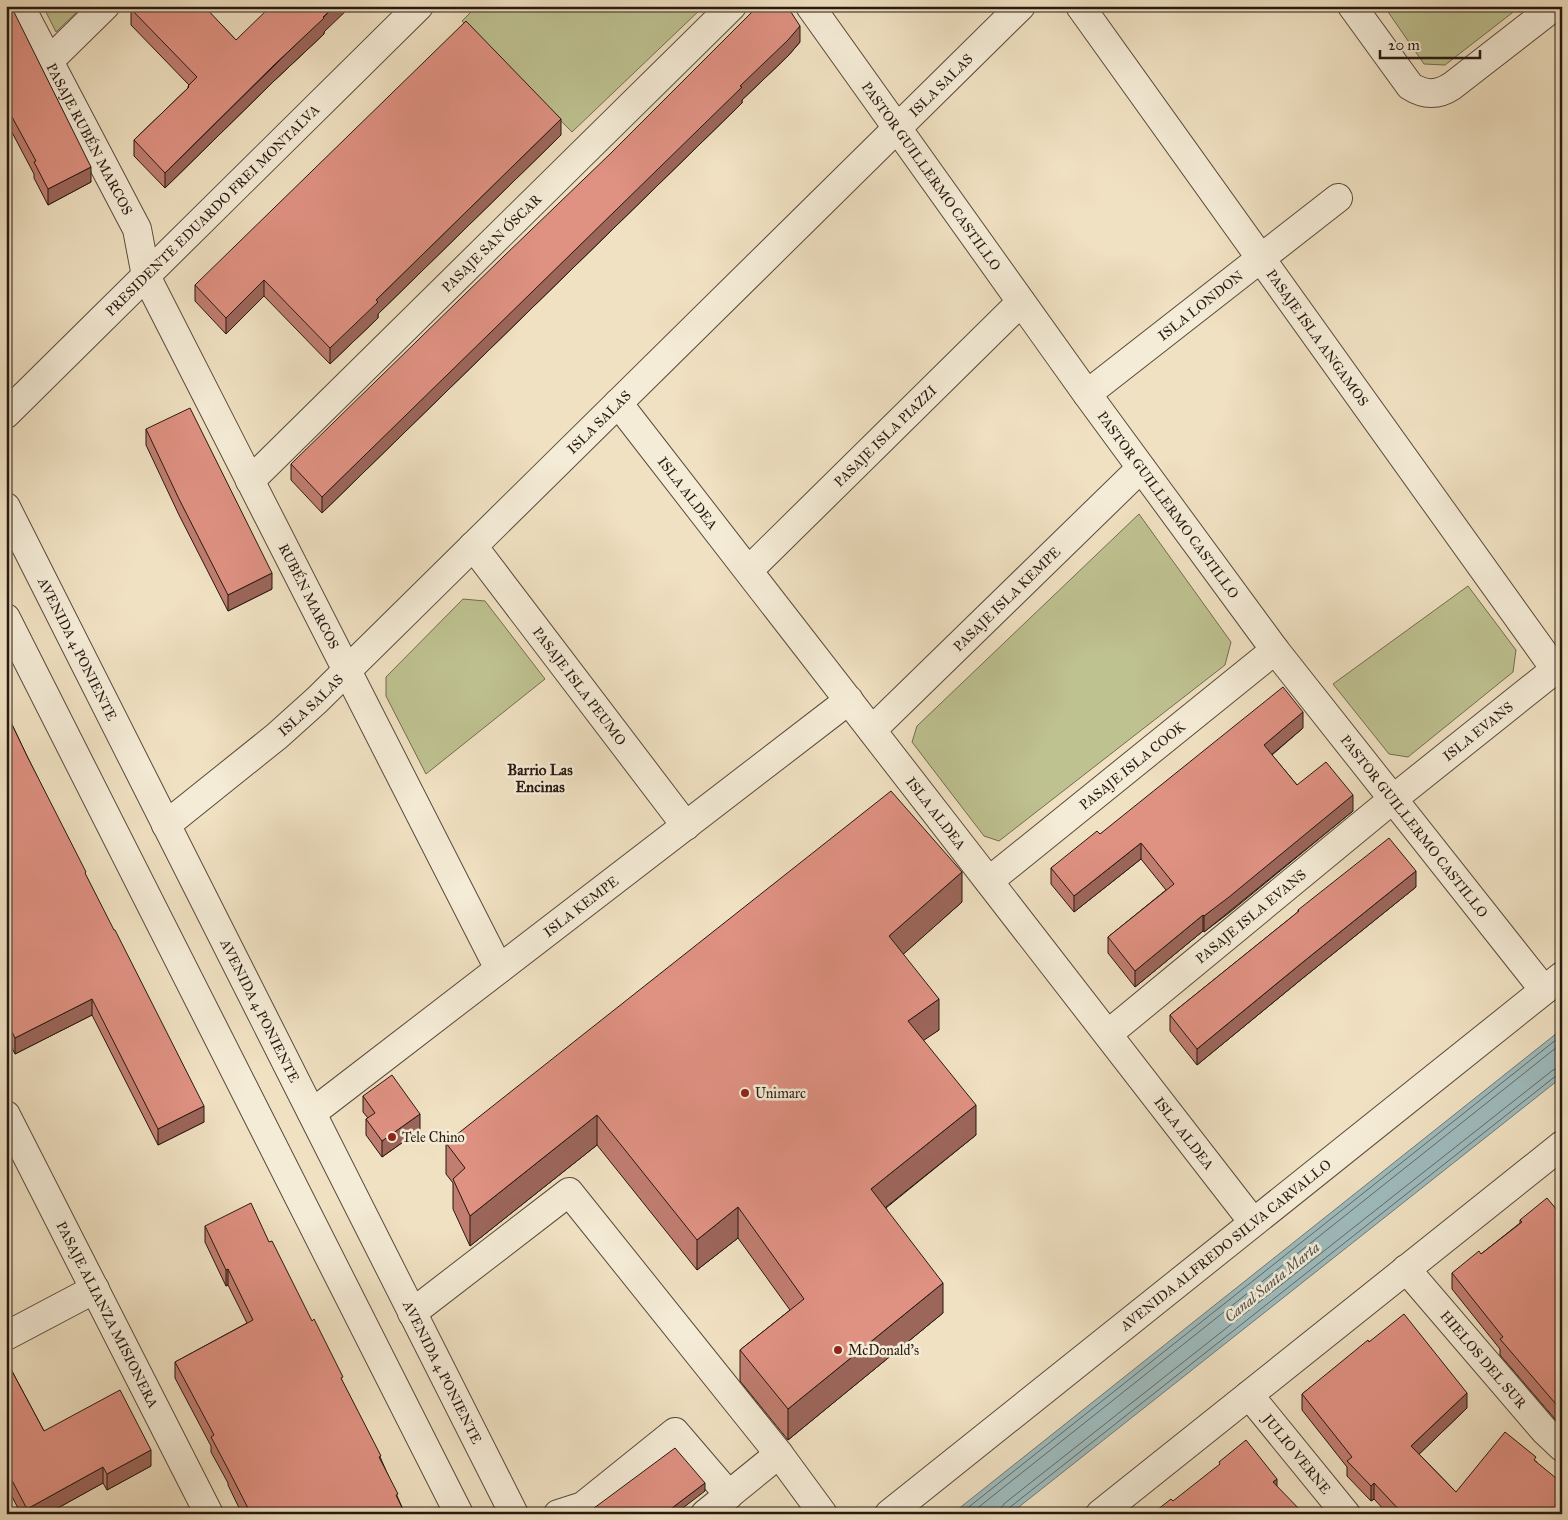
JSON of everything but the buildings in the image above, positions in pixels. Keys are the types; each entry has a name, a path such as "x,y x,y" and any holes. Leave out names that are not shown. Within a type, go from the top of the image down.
{"street":[{"name":"PASAJE RUBÉN MARCOS","path":"20,6 137,229 146,276"},
{"path":"49,61 105,6"},
{"name":"PRESIDENTE EDUARDO FREI MONTALVA","path":"6,414 419,6"},
{"name":"PASAJE SAN ÓSCAR","path":"250,481 732,6"},
{"name":"PASTOR GUILLERMO CASTILLO","path":"810,6 1087,394 1275,650 1393,799 1553,983"},
{"name":"ISLA SALAS","path":"166,825 277,736 347,671 1021,6"},
{"name":"PASAJE ISLA ANGAMOS","path":"1080,6 1261,258 1559,666"},
{"path":"1352,6 1410,86 1418,91 1436,94 1452,86 1555,6"},
{"name":"ISLA LONDON","path":"1087,394 1338,198"},
{"name":"RUBÉN MARCOS","path":"146,276 499,970"},
{"name":"PASAJE ISLA PIAZZI","path":"749,570 1021,302"},
{"name":"ISLA ALDEA","path":"618,403 1253,1222"},
{"name":"PASAJE ISLA KEMPE","path":"872,730 1141,468"},
{"name":"AVENIDA 4 PONIENTE","path":"6,507 412,1313 519,1513"},
{"name":"PASAJE ISLA PEUMO","path":"473,546 686,826"},
{"path":"6,618 459,1514"},
{"name":"PASAJE ISLA COOK","path":"989,881 1275,650"},
{"name":"ISLA EVANS","path":"1393,799 1559,666"},
{"name":"ISLA KEMPE","path":"312,1113 849,700"},
{"name":"PASAJE ISLA EVANS","path":"1108,1034 1393,799"},
{"name":"AVENIDA ALFREDO SILVA CARVALLO","path":"889,1514 1553,983"},
{"name":"PASAJE ALIANZA MISIONERA","path":"6,1114 210,1514"},
{"path":"1102,1513 1406,1269 1559,1153"},
{"path":"412,1313 569,1192 779,1454 824,1514"},
{"name":"HIELOS DEL SUR","path":"1406,1269 1544,1430 1562,1447"},
{"path":"6,1336 95,1289"},
{"name":"JULIO VERNE","path":"1249,1395 1346,1514"},
{"path":"558,1514 583,1506 675,1432 729,1495"},
{"path":"705,1514 779,1454"}],"green space":[{"path":"43,6 83,6 56,32"},
{"path":"477,6 704,6 572,132 462,21"},
{"path":"1384,6 1521,6 1445,65 1424,64"},
{"path":"1139,514 1231,642 1225,665 999,841 984,836 912,742 917,726"},
{"path":"1468,586 1516,650 1513,672 1408,757 1389,754 1333,684"},
{"path":"463,599 485,601 545,679 426,774 386,696 386,677"}],"water":[{"name":"Canal Santa Marta","path":"1562,1029 1562,1077 1010,1514 952,1514"}],"place":[{"name":"Unimarc","path":"745,1093"},
{"name":"Tele Chino","path":"392,1137"},
{"name":"McDonald's","path":"838,1350"}],"district":[{"name":"Barrio Las Encinas","path":"540,778"}]}
